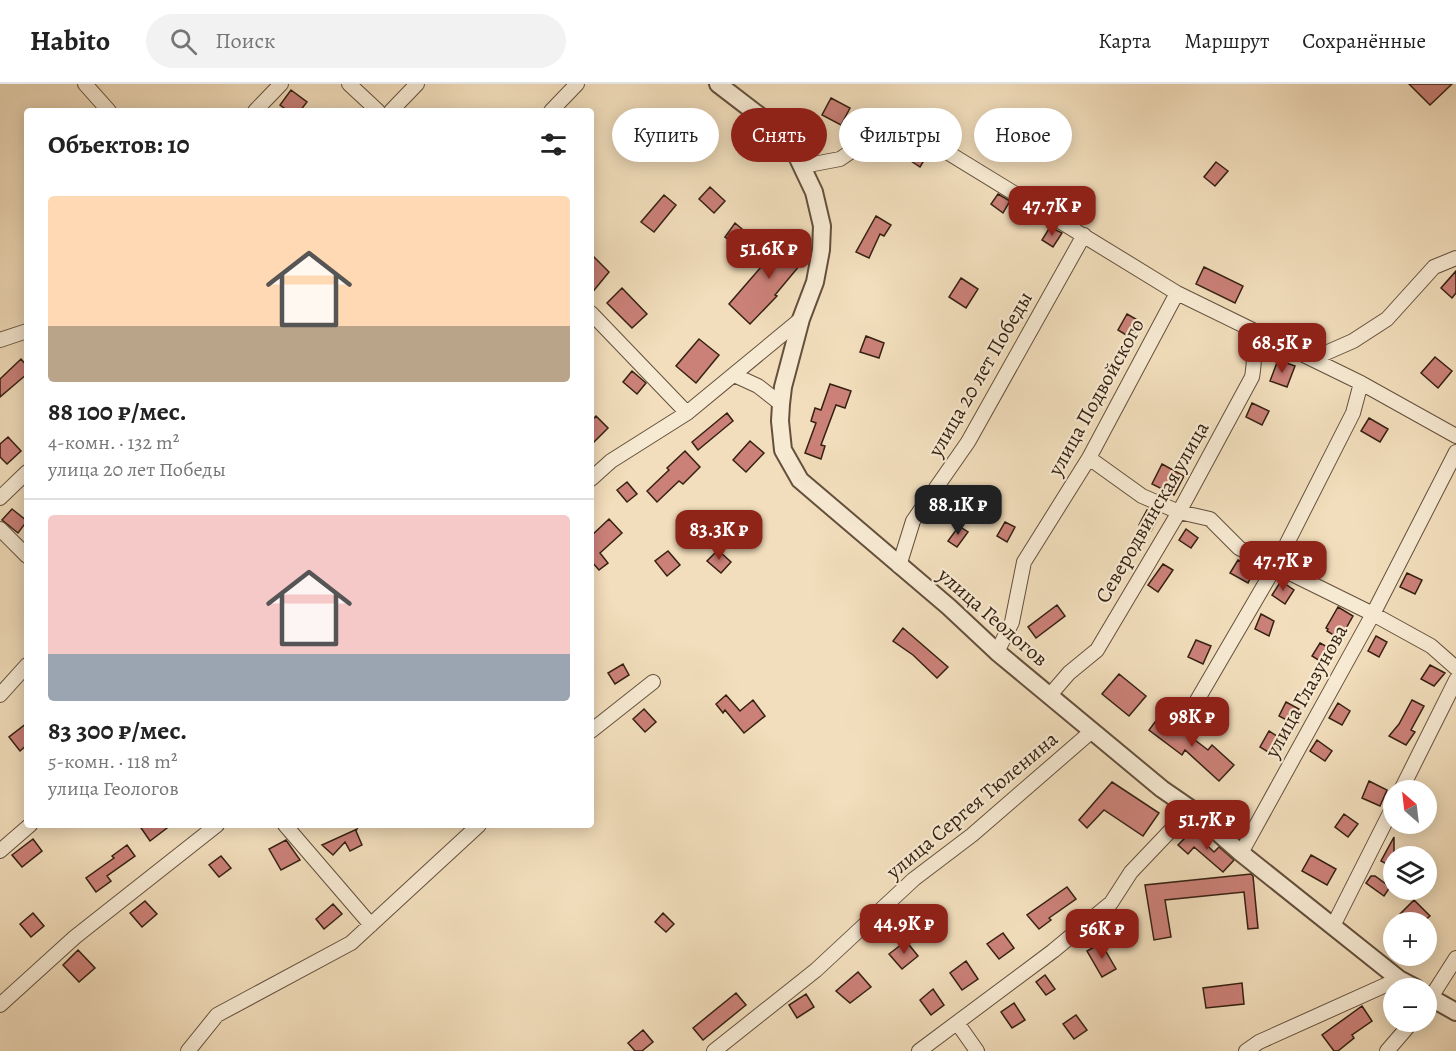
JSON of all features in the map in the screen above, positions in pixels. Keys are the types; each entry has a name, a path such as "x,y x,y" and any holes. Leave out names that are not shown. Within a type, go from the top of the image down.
{"street":[{"path":"258,108 281,84"},
{"path":"349,84 375,108"},
{"path":"394,108 417,84"},
{"path":"554,108 577,84"},
{"name":"улица Геологов","path":"718,84 765,120 795,152 814,192 822,226 821,250 815,282 801,319 783,387 781,404 783,450 800,480 950,607 997,652 1241,853 1398,978"},
{"path":"89,86 107,108"},
{"path":"803,166 840,159 884,129 897,124 911,130 1177,293 1362,383 1456,436"},
{"name":"улица 20 лет Победы","path":"899,566 913,521 968,442 1084,235"},
{"path":"1312,359 1353,341 1386,320 1434,267 1456,258"},
{"name":"улица Подвойского","path":"997,652 1012,622 1024,562 1089,458 1177,293"},
{"path":"594,316 687,413"},
{"path":"594,476 611,461 687,413 801,319"},
{"path":"0,340 24,332"},
{"name":"Северодвинская улица","path":"1050,695 1069,673 1097,650 1179,512 1252,377 1254,347 1259,333"},
{"path":"734,375 758,386 781,404"},
{"path":"1185,721 1276,565 1353,413 1362,383"},
{"name":"улица Глазунова","path":"1241,853 1373,614 1456,452"},
{"path":"1089,458 1142,496 1179,512 1210,519 1239,548 1373,614 1431,646 1456,668"},
{"path":"0,498 24,475"},
{"path":"0,530 24,553"},
{"path":"0,695 24,668"},
{"path":"1406,780 1456,680"},
{"path":"594,730 652,682"},
{"name":"улица Сергея Тюленина","path":"714,1051 816,970 914,879 972,835 1092,731"},
{"path":"919,1051 1053,951 1111,903 1131,872 1191,810"},
{"path":"1333,926 1383,827"},
{"path":"0,851 27,828"},
{"path":"0,1005 75,937 213,828"},
{"path":"288,828 371,925"},
{"path":"188,1051 218,1015 351,943 475,828"},
{"path":"1437,987 1456,958"},
{"path":"1246,1051 1259,1042 1383,986"},
{"path":"1437,1003 1456,1012"},
{"path":"958,1024 977,1051"},
{"path":"1387,1051 1403,1032"}],"building":[{"path":"1409,84 1452,84 1430,105"},
{"path":"291,90 307,102 302,108 284,108 280,105"},
{"path":"831,98 850,108 839,108 839,124 827,118 826,108"},
{"path":"912,162 923,162 920,167"},
{"path":"1216,162 1228,171 1215,186 1204,177"},
{"path":"710,187 725,201 714,213 699,199"},
{"path":"998,194 1010,201 1003,213 991,204"},
{"path":"664,195 676,205 654,232 641,222"},
{"path":"876,216 891,225 884,236 880,234 869,258 856,252"},
{"path":"735,223 748,234 738,247 725,237"},
{"path":"1050,227 1062,233 1053,247 1042,240"},
{"path":"788,236 810,253 775,295 777,296 750,324 729,304"},
{"path":"594,257 609,272 594,290"},
{"path":"1204,267 1243,286 1235,303 1196,284"},
{"path":"1456,271 1456,293 1452,298 1441,288"},
{"path":"961,278 978,289 966,308 949,297"},
{"path":"622,288 647,314 632,328 607,303"},
{"path":"1127,314 1141,322 1131,338 1118,330"},
{"path":"866,336 884,343 879,358 860,352"},
{"path":"699,339 719,355 696,383 676,366"},
{"path":"1435,357 1452,371 1438,388 1421,373"},
{"path":"21,359 24,362 24,377 0,397 0,379"},
{"path":"1278,360 1295,366 1287,387 1270,381"},
{"path":"632,371 646,383 637,394 623,382"},
{"path":"830,384 851,391 845,408 836,405 821,445 825,446 821,459 805,453 816,423 811,421 815,408 821,410"},
{"path":"1252,403 1269,411 1262,425 1246,417"},
{"path":"727,413 733,421 698,450 692,442"},
{"path":"596,416 608,428 594,442 594,418"},
{"path":"1369,418 1388,429 1380,442 1361,431"},
{"path":"8,437 21,451 7,464 0,457 0,444"},
{"path":"750,441 764,453 746,472 733,460"},
{"path":"685,451 700,467 683,484 679,481 657,502 647,491"},
{"path":"1162,464 1184,476 1174,495 1152,484"},
{"path":"627,482 637,494 627,502 617,490"},
{"path":"12,509 24,519 24,525 18,533 2,520"},
{"path":"1147,510 1159,516 1151,531 1139,525"},
{"path":"609,519 622,533 600,553 608,563 599,570 594,564 594,533"},
{"path":"1005,522 1015,527 1007,542 997,536"},
{"path":"959,526 968,532 957,547 948,541"},
{"path":"1186,529 1198,538 1191,548 1179,540"},
{"path":"718,550 731,562 721,573 707,561"},
{"path":"668,551 680,565 667,576 655,561"},
{"path":"1238,560 1255,569 1248,583 1230,573"},
{"path":"1163,564 1173,570 1158,592 1148,585"},
{"path":"1407,573 1422,580 1415,594 1400,587"},
{"path":"1281,581 1294,590 1285,604 1272,595"},
{"path":"1057,605 1065,616 1036,638 1028,627"},
{"path":"1338,607 1353,616 1341,637 1338,638 1326,628"},
{"path":"1261,614 1274,621 1269,636 1255,629"},
{"path":"903,628 948,667 937,678 913,655 893,641"},
{"path":"1376,636 1387,642 1379,657 1368,651"},
{"path":"1196,640 1211,646 1203,664 1188,657"},
{"path":"1320,643 1331,649 1323,663 1312,656"},
{"path":"623,664 629,675 615,684 608,673"},
{"path":"1430,665 1445,673 1434,686 1421,679"},
{"path":"1119,674 1146,696 1129,716 1102,694"},
{"path":"726,695 740,711 753,700 765,716 744,733 725,710 723,713 716,704"},
{"path":"1412,700 1424,706 1411,730 1415,732 1406,745 1389,736 1399,724"},
{"path":"1286,702 1299,709 1292,723 1279,716"},
{"path":"1338,703 1350,711 1342,725 1329,718"},
{"path":"644,709 656,722 645,732 633,719"},
{"path":"1161,714 1208,750 1212,745 1234,765 1219,781 1185,750 1182,755 1149,730"},
{"path":"24,725 24,748 20,751 9,737"},
{"path":"1269,731 1283,740 1273,755 1260,747"},
{"path":"1317,740 1332,751 1325,761 1310,751"},
{"path":"1369,781 1383,788 1383,799 1380,806 1362,798"},
{"path":"1112,782 1159,813 1143,836 1104,810 1087,828 1079,820"},
{"path":"1344,814 1358,824 1348,837 1335,827"},
{"path":"141,828 167,828 150,841"},
{"path":"357,829 362,845 350,851 345,842 333,855 322,845"},
{"path":"1192,831 1214,852 1219,847 1234,860 1223,872 1194,847 1188,854 1178,845"},
{"path":"33,839 42,851 22,867 12,855"},
{"path":"286,840 300,860 281,870 269,849"},
{"path":"127,845 135,856 107,876 111,881 96,892 86,878 114,858 112,856"},
{"path":"1311,855 1336,869 1327,885 1302,871"},
{"path":"221,856 231,868 219,877 209,865"},
{"path":"1251,874 1258,928 1248,929 1244,892 1165,900 1171,937 1154,940 1145,885"},
{"path":"1371,876 1375,876 1383,882 1383,895 1366,883"},
{"path":"1067,887 1076,899 1049,918 1051,920 1039,929 1027,915"},
{"path":"1414,900 1426,912 1402,912"},
{"path":"145,901 157,914 142,927 130,913"},
{"path":"333,904 342,914 324,929 316,919"},
{"path":"33,913 44,926 31,937 20,924"},
{"path":"663,913 674,924 666,932 655,922"},
{"path":"1003,933 1014,948 999,959 987,944"},
{"path":"906,941 918,956 902,969 889,954"},
{"path":"1101,943 1116,969 1102,977 1087,951"},
{"path":"78,950 95,968 79,982 63,965"},
{"path":"966,961 978,979 962,990 950,973"},
{"path":"858,972 871,987 850,1003 836,991"},
{"path":"1045,975 1055,989 1046,995 1036,982"},
{"path":"1242,983 1244,1004 1206,1008 1203,988"},
{"path":"933,989 944,1005 931,1015 920,1000"},
{"path":"736,993 746,1005 703,1040 693,1028"},
{"path":"806,994 814,1007 797,1018 789,1005"},
{"path":"1014,1003 1025,1020 1012,1028 1001,1012"},
{"path":"1362,1006 1372,1021 1352,1035 1354,1038 1338,1051 1334,1051 1322,1035"},
{"path":"1076,1015 1087,1030 1074,1039 1063,1024"},
{"path":"643,1030 653,1042 642,1051 635,1051 628,1043"}]}
